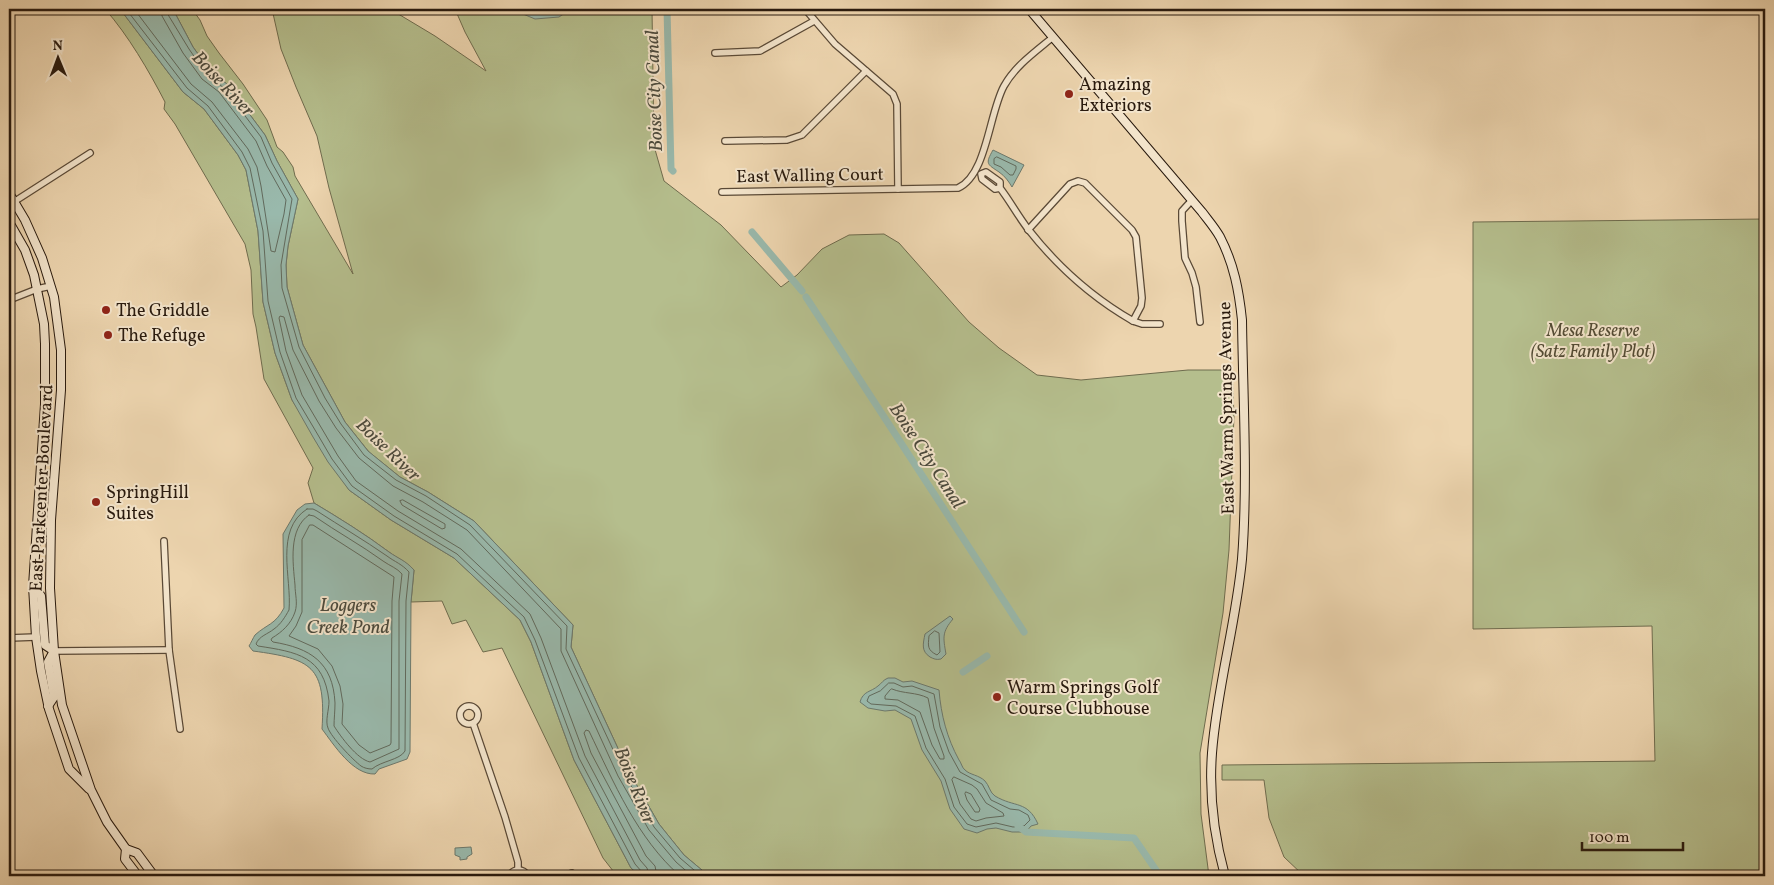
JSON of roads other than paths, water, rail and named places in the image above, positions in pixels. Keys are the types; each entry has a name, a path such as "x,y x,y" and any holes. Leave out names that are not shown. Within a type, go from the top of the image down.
{"main road":[{"name":"East Warm Springs Avenue","path":"1029,9 1192,200 1220,237 1234,270 1242,320 1245,492 1243,544 1239,585 1215,727 1211,792 1213,817 1225,876"},
{"name":"East Parkcenter Boulevard","path":"9,193 12,204 36,242 51,286 61,350 61,390 51,530 50,588 54,651 62,706 91,790 107,822 126,849 137,853 154,876"},
{"name":"East Parkcenter Boulevard","path":"9,222 25,250 37,289 44,324 46,362 33,586 36,637 48,706 69,769 91,790"},
{"path":"33,586 41,596 45,645 54,651 48,662 54,697 48,706"},
{"name":"East Parkcenter Boulevard","path":"126,849 125,859 138,876"}],"street":[{"path":"805,9 835,44 893,94 896,99 898,189"},
{"path":"715,53 760,51 814,20"},
{"path":"1053,37 1024,61 1003,88 978,173 986,172 1000,182 1000,188 1028,230 1067,273 1106,304 1133,321 1142,324 1160,324"},
{"path":"725,140 787,140 795,138 808,130 866,71"},
{"path":"12,204 90,153"},
{"name":"East Walling Court","path":"722,192 958,188 978,173"},
{"path":"1028,230 1070,184 1078,181 1085,183 1128,224 1136,236 1142,298 1141,306 1133,321"},
{"path":"1192,200 1184,208 1182,221 1185,258 1196,287 1200,322"},
{"path":"9,300 37,289 51,286"},
{"path":"164,541 169,650 180,729"},
{"path":"9,638 36,637"},
{"path":"54,651 169,650"},
{"path":"473,723 505,817 518,862 518,870"},
{"path":"508,876 513,871 518,870 524,871 528,876"},
{"path":"565,876 572,874 574,876"}],"water":[{"name":"Boise River","path":"120,9 170,9 176,15 193,47 211,72 227,84 265,135 298,199 286,265 287,287 303,345 345,422 368,451 400,477 474,521 573,625 571,647 628,770 659,824 684,855 709,876 640,876 631,868 574,760 531,642 520,620 454,558 391,520 349,490 328,462 292,400 275,353 263,302 258,231 246,170 238,155 204,109 183,92"},
{"path":"511,9 571,9 559,17 535,19"},
{"path":"993,150 1024,165 1012,187 1003,175 988,163"},
{"name":"Loggers Creek Pond","path":"314,503 405,562 414,570 411,602 410,752 407,759 379,769 375,774 359,770 338,751 322,729 323,708 321,691 311,669 289,658 253,651 249,646 255,635 274,621 284,608 283,534 297,510 305,504"},
{"path":"950,616 953,619 944,635 946,654 941,659 934,659 927,655 924,650 925,634"},
{"path":"888,678 895,678 903,682 912,681 939,690 941,708 948,735 964,769 985,781 995,796 1025,808 1034,816 1038,824 1031,826 1026,832 1012,832 996,828 977,833 964,829 950,809 941,781 922,750 911,719 895,710 885,711 868,708 860,702 865,694"},
{"path":"471,847 472,854 467,859 460,860 460,857 455,855 455,848"}],"waterway":[{"name":"Boise City Canal","path":"667,9 671,169 673,171"},
{"name":"Boise City Canal","path":"752,232 802,291"},
{"name":"Boise City Canal","path":"806,297 1024,632"},
{"name":"Boise City Canal","path":"963,672 987,656"},
{"name":"Boise City Canal","path":"1018,826 1026,832 1134,838 1160,876"}],"place":[{"name":"Amazing Exteriors","path":"1069,94"},
{"name":"The Griddle","path":"106,310"},
{"name":"The Refuge","path":"108,335"},
{"name":"SpringHill Suites","path":"96,502"},
{"name":"Warm Springs Golf Course Clubhouse","path":"997,697"}],"park label":[{"name":"Mesa Reserve (Satz Family Plot)","path":"1593,340"}]}
